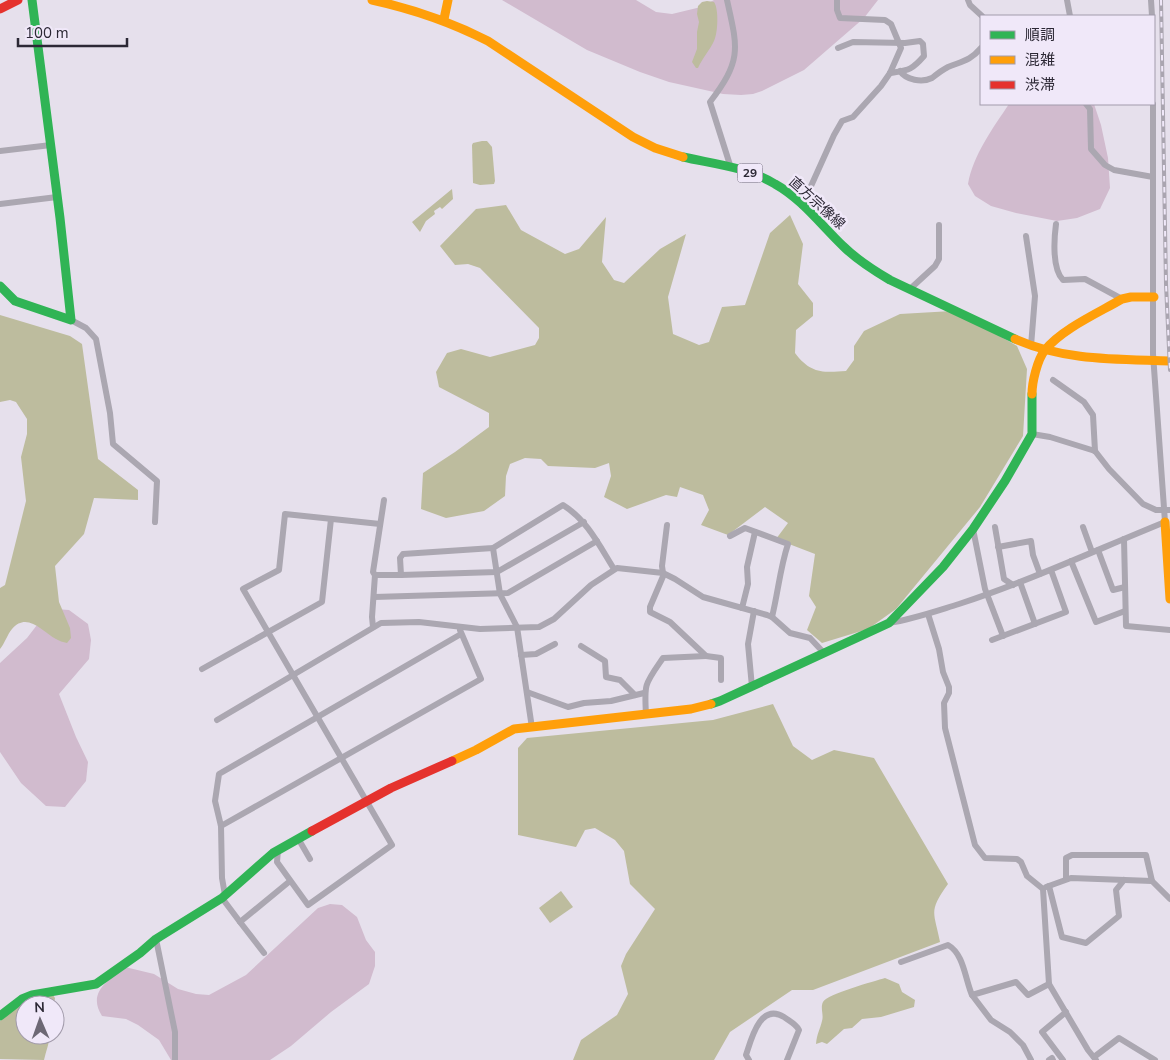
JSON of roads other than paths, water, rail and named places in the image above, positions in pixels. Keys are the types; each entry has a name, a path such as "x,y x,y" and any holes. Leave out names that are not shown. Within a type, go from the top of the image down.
{"street":[{"path":"0,9 18,0"},
{"path":"32,0 71,320"},
{"name":"直方宗像線","path":"372,0 444,19 488,41 643,142 667,152 730,166 777,185 796,199 855,256 884,276 1031,346 1044,351 1063,354 1116,359 1170,361"},
{"path":"444,19 448,0"},
{"path":"727,0 736,46 734,62 724,84 710,102 730,166"},
{"path":"802,206 834,135 842,122 853,117 881,86 901,48 891,24 886,20 840,18 837,10 837,0"},
{"path":"968,0 970,5 981,15"},
{"path":"1067,0 1070,15"},
{"path":"1151,0 1152,15"},
{"path":"838,48 853,42 905,43 920,41 923,44 924,56 911,70 890,72"},
{"path":"900,71 908,78 927,80 948,67 962,63 975,55 980,49"},
{"path":"1087,105 1090,109 1092,150 1105,166 1114,170 1154,177"},
{"path":"1153,105 1153,354 1167,510 1164,522 1170,599"},
{"path":"0,151 51,145"},
{"path":"0,204 57,197"},
{"path":"1056,224 1054,244 1059,276 1063,280 1085,279 1122,299"},
{"path":"910,289 935,266 939,259 939,225"},
{"path":"1026,236 1035,296 1031,346"},
{"path":"1,290 16,301 71,320 86,328 96,340 110,413 113,444 158,481 155,522"},
{"path":"889,623 943,568 973,529 1005,481 1032,434 1032,383 1044,351 1069,330 1122,299 1154,297"},
{"path":"1053,380 1084,402 1092,415 1095,452"},
{"path":"1032,434 1050,436 1095,452 1143,504 1156,510 1167,510"},
{"path":"373,628 375,575 373,572 384,500"},
{"path":"401,575 400,558 403,554 493,548 563,505 573,511 584,522 614,569"},
{"path":"278,850 277,862 308,905 392,845 243,589 279,570 285,514 380,524"},
{"path":"202,670 322,602 331,519"},
{"path":"375,575 497,572 584,522"},
{"path":"0,1016 22,999 32,995 96,984 140,953 156,939 206,909 278,850 366,801 444,763 476,750 514,729 692,709 720,702 889,623 928,614 987,595 1164,522"},
{"path":"667,524 662,566 663,574 650,607 650,612 670,622 706,656"},
{"path":"995,527 1004,579 1013,585"},
{"path":"1083,527 1113,590 1125,587"},
{"path":"730,536 745,528 788,544 782,563 780,584 772,617"},
{"path":"973,529 987,595 1003,636"},
{"path":"742,608 748,584 747,567 755,532"},
{"path":"1124,539 1126,626 1170,630"},
{"path":"374,597 508,593 597,541"},
{"path":"998,547 1031,541 1033,556 1040,574"},
{"path":"493,548 500,594 517,627 532,728"},
{"path":"1071,561 1096,622 1125,611"},
{"path":"217,720 381,623 418,622 480,629 539,627 554,620 591,585 614,569 636,569 675,578 703,596 772,617 790,633 810,638 824,653"},
{"path":"992,640 1066,612 1051,570"},
{"path":"1020,582 1035,624"},
{"path":"752,686 748,644 754,611"},
{"path":"928,614 939,648 943,672 949,687 949,693 944,703 945,728 975,846 985,858 1017,859 1021,862 1026,876 1046,888 1062,937 1086,943 1119,916 1116,890 1124,880"},
{"path":"222,826 481,679 461,634 460,626"},
{"path":"264,953 223,896 222,826 215,801 219,774 461,634"},
{"path":"521,655 536,654 556,644"},
{"path":"581,646 605,661 606,677 620,680 635,695"},
{"path":"646,714 644,692 646,682 662,658 706,656 722,658 720,680"},
{"path":"526,692 568,707 584,703 611,701 644,692"},
{"path":"299,840 310,860"},
{"path":"1066,879 1066,858 1072,855 1146,855 1152,881 1170,899"},
{"path":"1046,888 1071,878 1152,881"},
{"path":"240,922 290,881"},
{"path":"1046,888 1049,984 1095,1058 1119,1038 1155,1060"},
{"path":"156,939 175,1032 175,1060"},
{"path":"901,962 948,945 953,948 960,961 972,995 991,1020 1010,1032 1023,1045 1031,1060"},
{"path":"972,995 1016,982 1028,994 1049,984"},
{"path":"1063,1060 1042,1032 1066,1012"},
{"path":"749,1060 746,1055 757,1023 767,1016 774,1014 779,1014 797,1026 799,1030 787,1060"},
{"path":"1049,1060 1052,1058 1053,1060"}],"railway":[{"path":"1161,0 1166,284 1170,370"}]}
